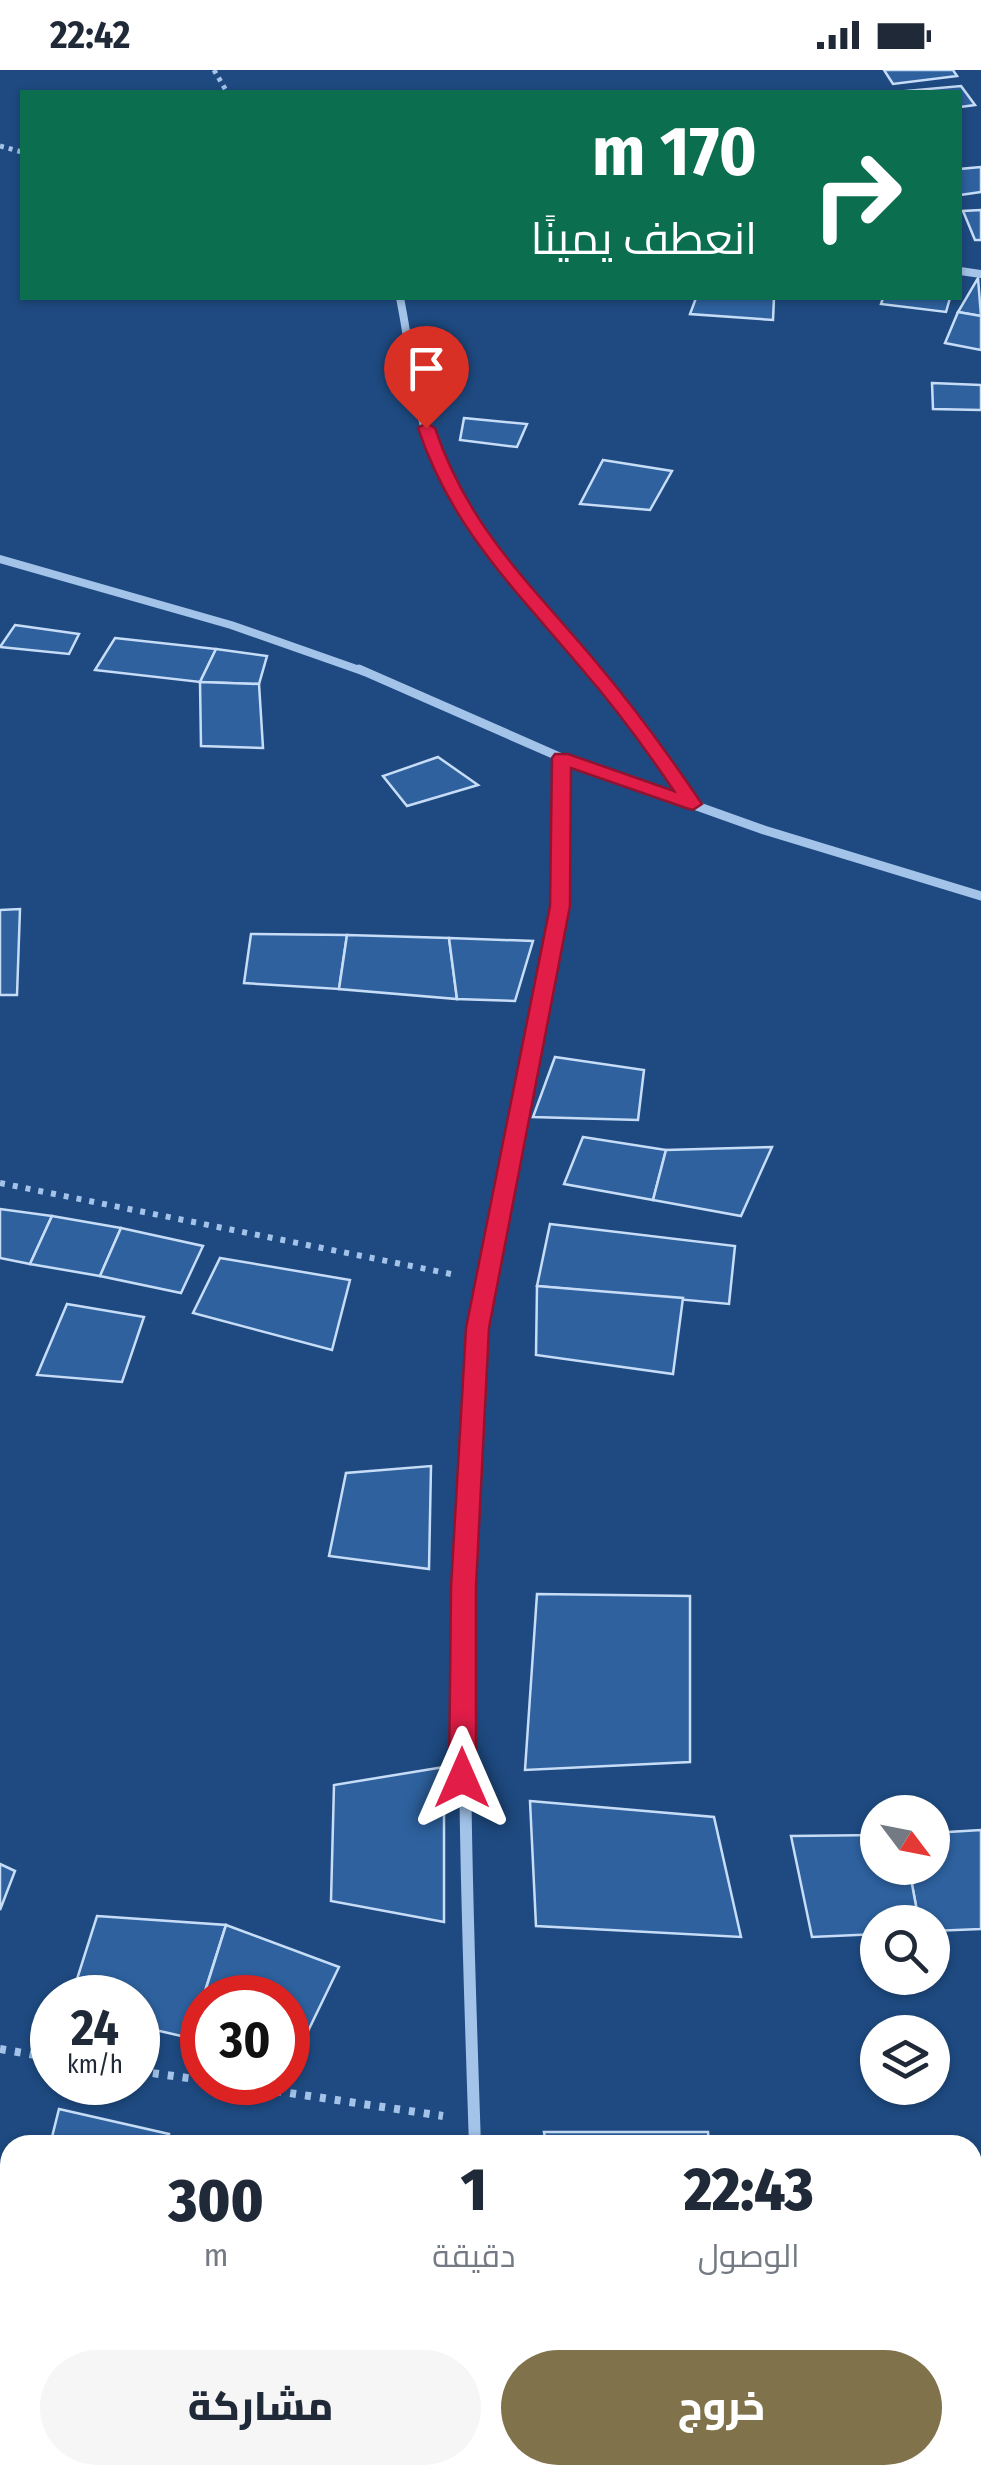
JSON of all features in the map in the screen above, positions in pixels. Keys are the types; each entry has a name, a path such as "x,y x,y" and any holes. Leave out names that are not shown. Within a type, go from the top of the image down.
{"street":[{"path":"400,300 426,428 442,476 484,544 590,666 649,740 693,804"},
{"path":"0,559 231,624 346,663 562,758 764,830 981,896"},
{"path":"474,2135 462,1778 464,1587 478,1328 560,906 562,758"}],"path":[{"path":"0,1184 487,1282"},
{"path":"0,2048 30,2054"},
{"path":"310,2096 474,2120"}],"building":[{"path":"884,70 953,70 957,76 893,84"},
{"path":"961,86 975,105 962,107 962,90 917,90"},
{"path":"981,167 981,192 962,195 962,169"},
{"path":"981,210 981,240 975,240 963,211"},
{"path":"978,278 981,316 958,312"},
{"path":"695,300 774,300 773,320 690,314"},
{"path":"882,300 949,300 946,312 881,304"},
{"path":"958,312 981,316 981,350 945,343"},
{"path":"932,383 981,385 981,410 933,409"},
{"path":"464,418 527,424 517,447 460,440"},
{"path":"603,460 672,471 650,510 580,504"},
{"path":"15,625 79,634 69,654 0,647"},
{"path":"115,638 216,649 200,682 95,670"},
{"path":"216,649 267,656 259,684 200,682"},
{"path":"200,682 259,684 263,748 201,746"},
{"path":"438,757 478,785 407,806 383,776"},
{"path":"20,909 17,995 0,995 0,910"},
{"path":"251,934 347,935 339,989 244,983"},
{"path":"347,935 449,938 457,999 339,989"},
{"path":"449,938 533,941 515,1001 457,999"},
{"path":"555,1057 644,1070 638,1120 533,1117"},
{"path":"583,1137 666,1150 653,1200 564,1184"},
{"path":"772,1147 741,1216 653,1200 666,1150"},
{"path":"0,1209 52,1216 30,1264 0,1258"},
{"path":"52,1216 121,1228 100,1276 30,1264"},
{"path":"550,1224 735,1246 729,1304 537,1286"},
{"path":"121,1228 203,1246 181,1293 100,1276"},
{"path":"220,1258 350,1280 332,1350 193,1313"},
{"path":"537,1286 683,1298 673,1374 536,1355"},
{"path":"67,1304 144,1317 122,1382 37,1375"},
{"path":"431,1466 429,1569 329,1556 346,1473"},
{"path":"537,1594 690,1596 690,1762 525,1770"},
{"path":"444,1767 444,1922 331,1901 334,1785"},
{"path":"530,1801 714,1817 741,1937 536,1926"},
{"path":"981,1830 981,1929 950,1930 950,1905 916,1905 912,1885 950,1885 950,1832"},
{"path":"860,1835 860,1885 912,1885 916,1905 860,1905 860,1935 812,1937 791,1836"},
{"path":"0,1864 15,1871 0,1910"},
{"path":"97,1916 226,1925 210,1975 180,1975 180,2036 160,2031 160,1975 78,1975"},
{"path":"226,1925 339,1967 310,2027 310,1975 210,1975"},
{"path":"59,2109 169,2134 169,2135 52,2135"},
{"path":"544,2132 708,2135 544,2135"}],"route":[{"path":"426,428 442,476 484,544 590,666 649,740 693,804 562,758 560,906 478,1328 464,1587 462,1778"}]}
